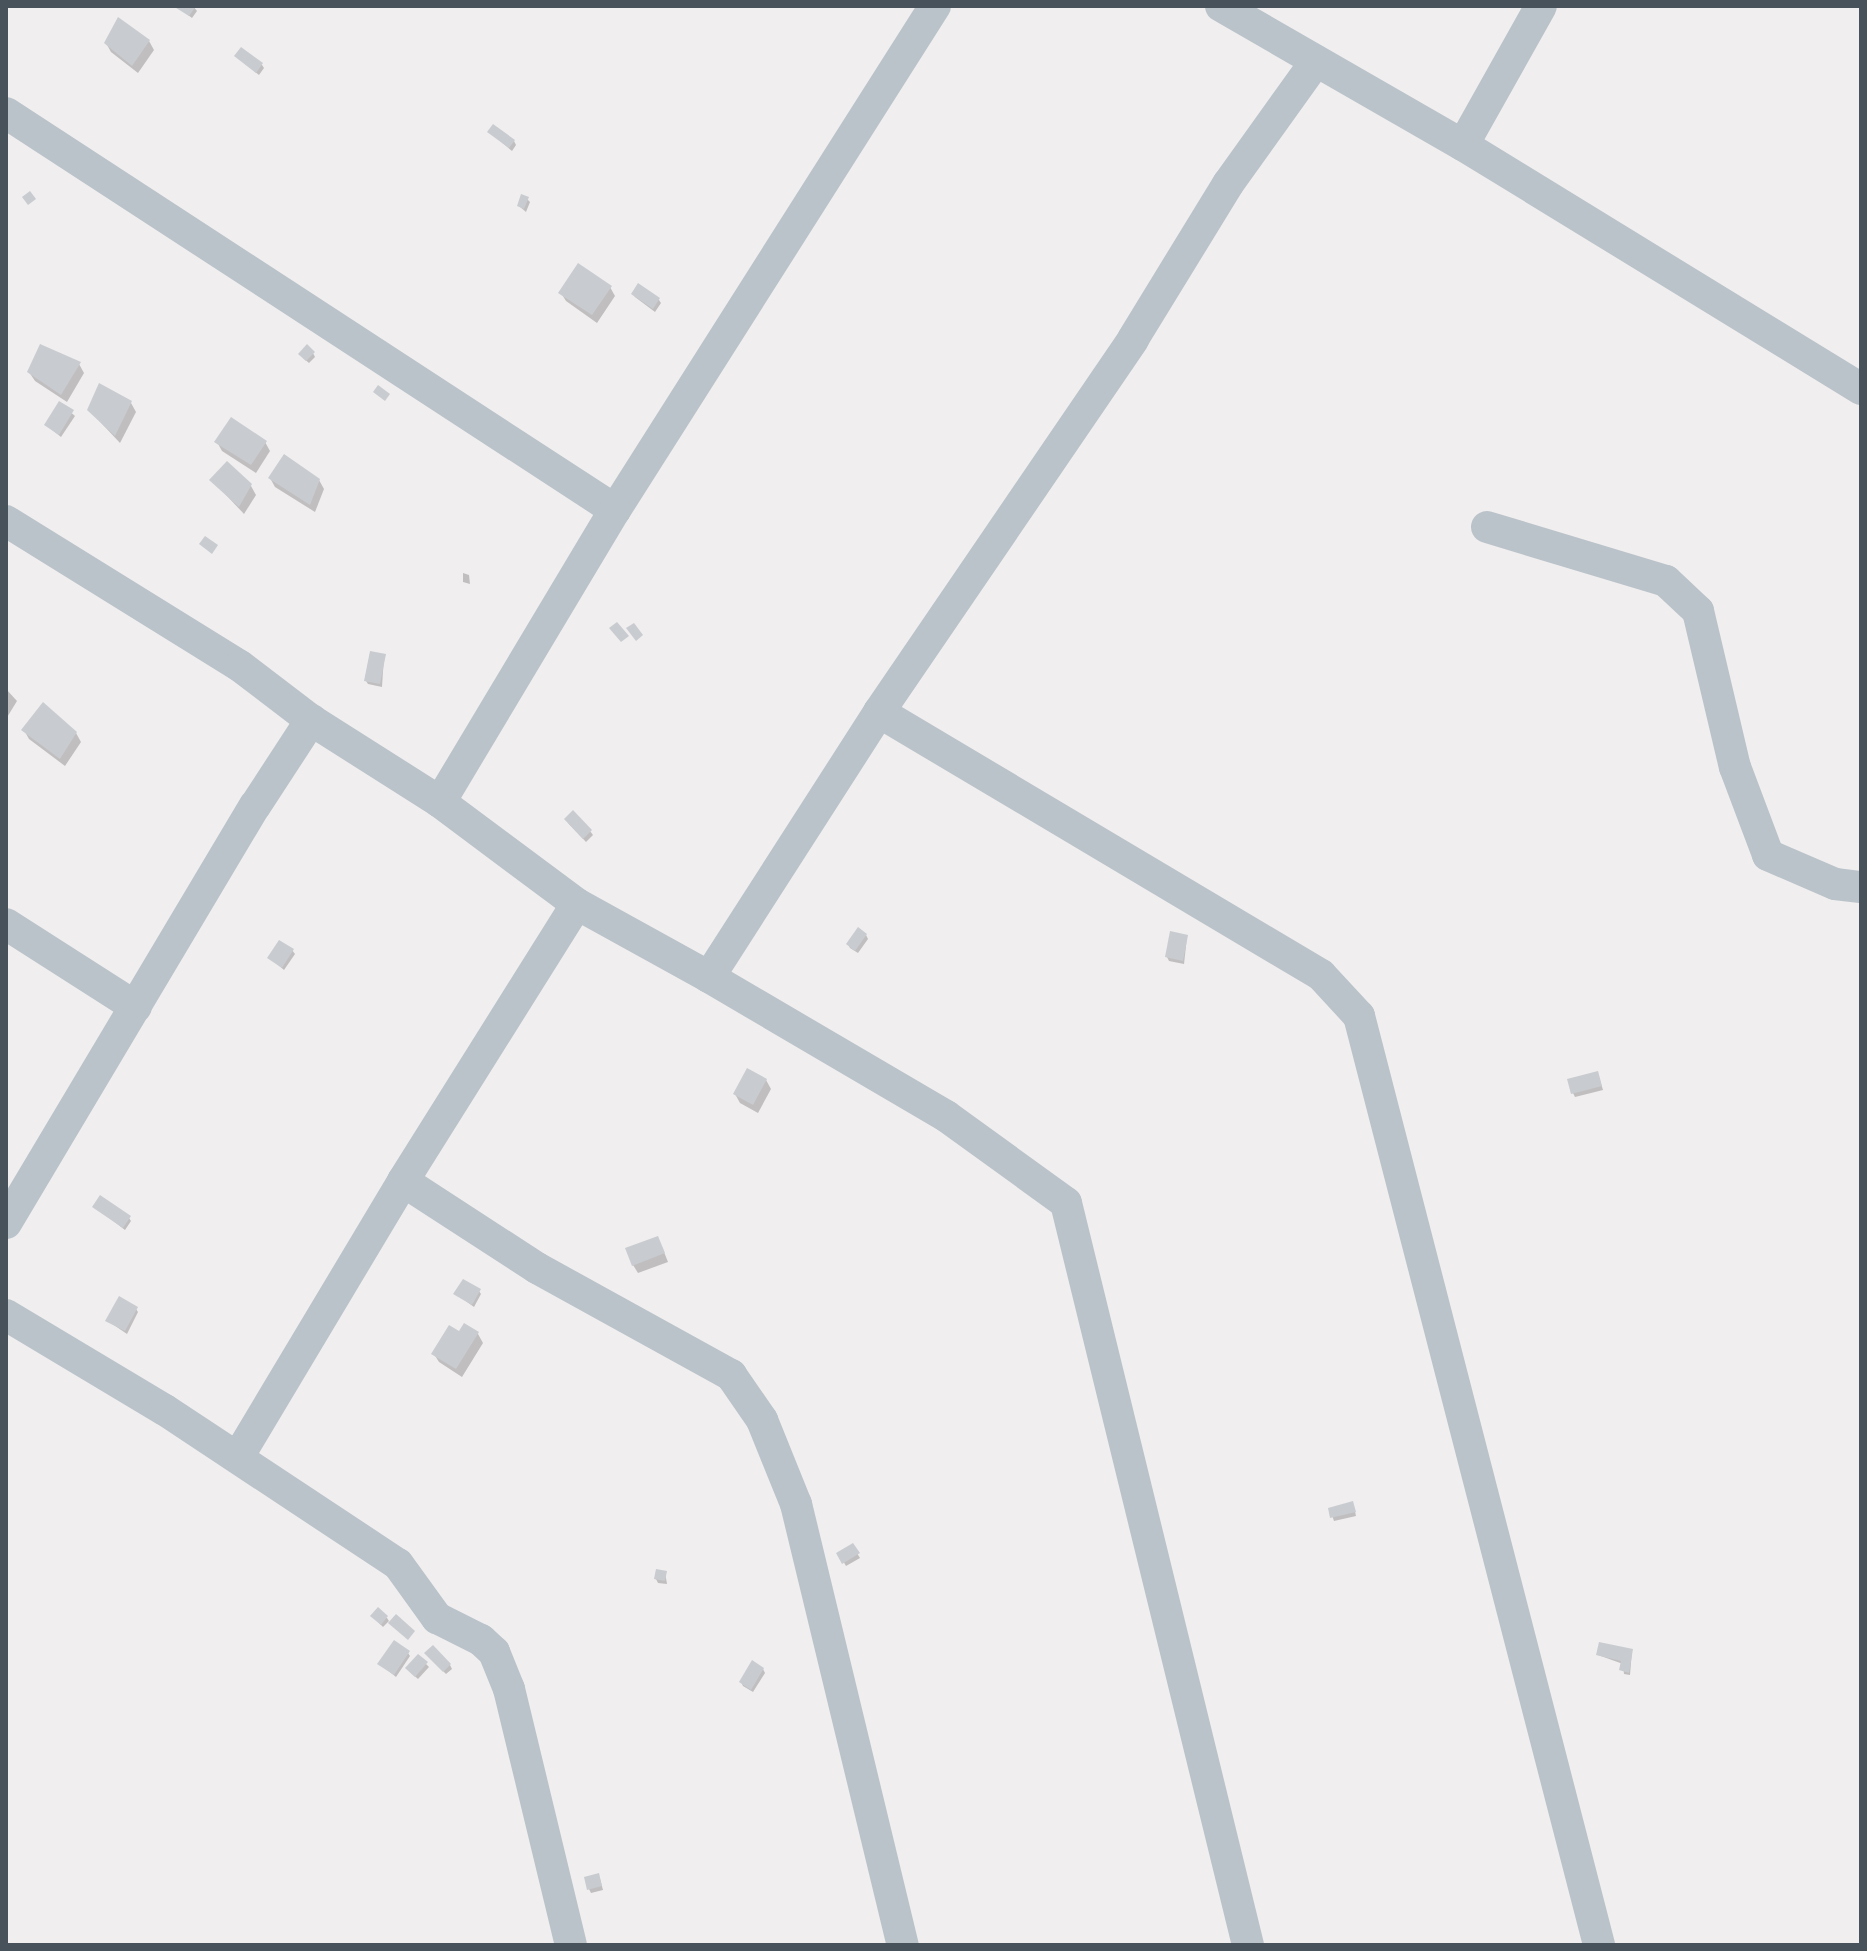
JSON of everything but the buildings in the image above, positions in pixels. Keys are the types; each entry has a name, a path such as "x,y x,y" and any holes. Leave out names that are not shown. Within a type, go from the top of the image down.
{"street":[{"path":"440,802 615,510 935,6"},
{"path":"1221,6 1463,145 1861,389"},
{"path":"1463,145 1541,6"},
{"path":"709,977 879,712 1133,339 1228,184 1316,61"},
{"path":"6,113 615,510"},
{"path":"6,521 240,666 311,720 440,802 577,904 709,977 946,1116 1066,1203 1248,1945"},
{"path":"1487,527 1666,581 1698,611 1735,767 1768,855 1835,884 1861,887"},
{"path":"879,712 1321,975 1359,1016 1599,1945"},
{"path":"6,1223 255,806 311,720"},
{"path":"238,1457 403,1181 577,904"},
{"path":"6,924 136,1007"},
{"path":"403,1181 537,1268 731,1375 762,1420 796,1504 900,1944"},
{"path":"6,1315 238,1457 398,1564 437,1618 481,1640 494,1652 509,1689 571,1945"}]}
